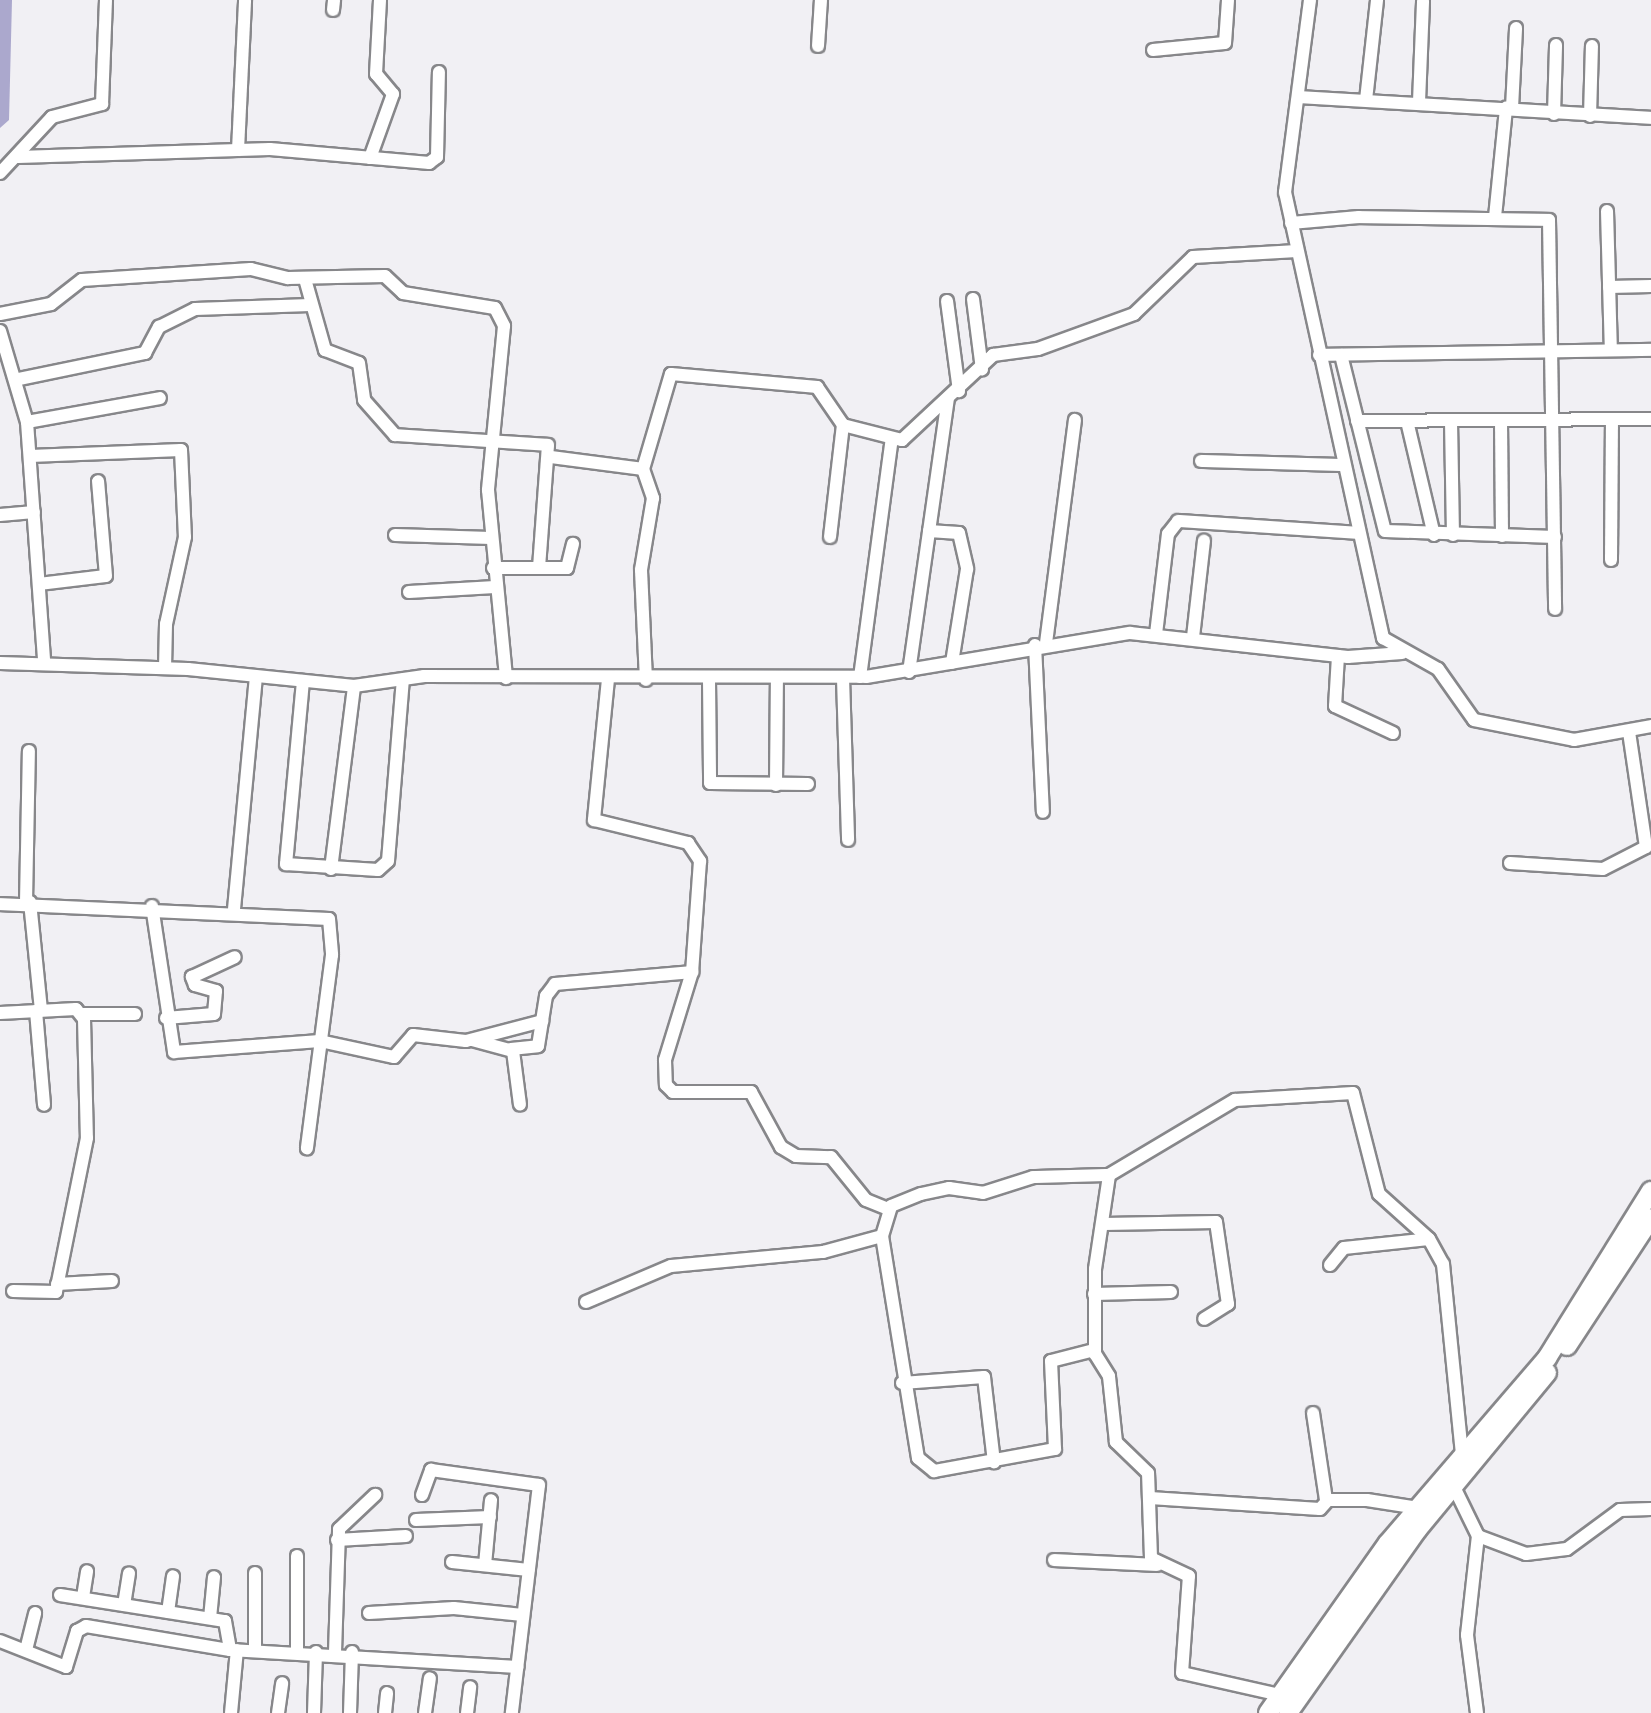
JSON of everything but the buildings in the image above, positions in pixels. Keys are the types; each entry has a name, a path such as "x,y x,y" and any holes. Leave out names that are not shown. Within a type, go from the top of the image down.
{"highway":[{"path":"1268,1713 1418,1508 1547,1358 1651,1191"},
{"path":"1288,1713 1454,1487 1526,1403 1651,1218"}],"street":[{"path":"0,173 52,117 102,104 106,0"},
{"path":"238,150 245,0"},
{"path":"370,158 393,94 376,74 380,0"},
{"path":"818,46 821,0"},
{"path":"1153,50 1225,43 1228,0"},
{"path":"1310,0 1300,97 1285,184 1319,355 1381,632 1402,653 1438,669 1462,710 1474,720 1558,739 1629,732 1651,726"},
{"path":"1366,100 1377,0"},
{"path":"1419,102 1423,1"},
{"path":"1495,217 1516,28"},
{"path":"1554,114 1556,45"},
{"path":"1590,116 1592,46"},
{"path":"18,157 238,150 436,160 439,72"},
{"path":"1300,97 1651,118"},
{"path":"1607,211 1611,350"},
{"path":"1291,223 1495,217 1549,220 1556,351 1555,609"},
{"path":"646,680 641,570 653,498 643,469 667,379 677,372 817,387 843,425 892,438 909,437 1000,352 1038,349 1134,314 1193,257 1297,251"},
{"path":"0,314 51,304 73,284 99,277 251,269 305,279 385,276 398,291 499,311 491,538 506,678"},
{"path":"305,279 325,350 359,363 364,400 395,435 545,444 551,457 539,567"},
{"path":"1609,287 1651,286"},
{"path":"973,299 982,369"},
{"path":"909,672 929,531 954,394 947,301"},
{"path":"19,379 145,353 159,327 195,309 310,305"},
{"path":"0,331 19,379 27,422 44,662"},
{"path":"1319,355 1651,350"},
{"path":"1341,355 1385,531 1555,537"},
{"path":"27,422 160,398"},
{"path":"1357,421 1651,419"},
{"path":"1043,812 1041,644 1075,420"},
{"path":"1501,420 1502,536"},
{"path":"1611,560 1612,420"},
{"path":"1407,421 1434,535"},
{"path":"1451,421 1453,535"},
{"path":"830,537 843,425"},
{"path":"860,677 892,438"},
{"path":"30,456 181,450 185,537 165,668"},
{"path":"551,457 643,469"},
{"path":"1201,461 1343,465"},
{"path":"39,584 106,576 98,481"},
{"path":"0,515 34,512"},
{"path":"1156,634 1168,534 1178,521 1358,533"},
{"path":"929,531 959,533 967,569 952,663"},
{"path":"395,535 491,538"},
{"path":"1193,637 1204,541"},
{"path":"493,568 567,568 573,544"},
{"path":"409,592 495,587"},
{"path":"0,663 165,668 354,686 403,680 506,678 777,680 860,677 909,672 1041,644 1156,634 1338,656 1402,653"},
{"path":"1338,656 1335,706 1393,733"},
{"path":"234,909 256,677"},
{"path":"843,678 848,840"},
{"path":"608,679 594,820 679,839 699,853 692,972 665,1063 673,1092 751,1092 781,1147 796,1156 831,1157 866,1200 888,1209 941,1189 983,1193 1033,1177 1109,1175 1235,1100 1347,1092 1360,1105 1379,1194 1429,1239 1449,1297 1462,1456"},
{"path":"303,681 286,864 378,870 388,861 403,680"},
{"path":"709,680 706,778 776,785 808,784"},
{"path":"776,785 777,680"},
{"path":"331,869 354,686"},
{"path":"1510,863 1593,870 1646,853 1648,831 1629,732"},
{"path":"29,751 28,902 44,1105"},
{"path":"0,904 28,902 234,909 329,919 320,1041 307,1148"},
{"path":"152,906 166,1018 174,1052 320,1041 394,1057 413,1035 472,1040 511,1049 537,1047 555,984 692,972"},
{"path":"166,1018 214,1014 216,991 192,977 235,957"},
{"path":"0,1013 38,1010 135,1014"},
{"path":"13,1291 53,1294 57,1284 87,1138 83,1014"},
{"path":"472,1040 542,1021"},
{"path":"511,1049 520,1105"},
{"path":"1109,1175 1094,1294 1094,1350 1109,1376 1116,1442 1145,1466 1150,1498 1150,1551 1157,1565"},
{"path":"888,1209 882,1236 902,1383 926,1468 994,1462 1055,1449 1051,1361 1058,1353 1094,1350"},
{"path":"1104,1224 1216,1222 1228,1304 1204,1319"},
{"path":"586,1302 671,1266 823,1252 882,1236"},
{"path":"1330,1265 1344,1248 1429,1239"},
{"path":"57,1284 112,1281"},
{"path":"1094,1294 1171,1292"},
{"path":"902,1383 984,1377 994,1462"},
{"path":"1150,1498 1320,1509 1326,1500 1313,1413"},
{"path":"422,1495 431,1470 539,1485 512,1713"},
{"path":"1454,1487 1478,1536 1467,1635 1477,1713"},
{"path":"335,1652 337,1540 343,1519 375,1495"},
{"path":"485,1565 491,1500"},
{"path":"1326,1500 1418,1508"},
{"path":"1478,1536 1509,1550 1553,1553 1579,1544 1620,1510 1651,1509"},
{"path":"416,1520 490,1517"},
{"path":"337,1540 406,1536"},
{"path":"297,1556 297,1651"},
{"path":"1054,1560 1157,1565 1189,1576 1184,1676 1280,1695"},
{"path":"452,1562 529,1570"},
{"path":"83,1597 87,1571"},
{"path":"124,1605 129,1573"},
{"path":"255,1573 255,1651"},
{"path":"168,1612 173,1576"},
{"path":"210,1618 214,1577"},
{"path":"60,1595 229,1623 234,1650 231,1713"},
{"path":"369,1613 454,1608 523,1615"},
{"path":"26,1650 35,1613"},
{"path":"0,1641 66,1667 77,1631 86,1626 234,1650 352,1652 517,1667"},
{"path":"314,1713 316,1652"},
{"path":"350,1713 352,1652"},
{"path":"425,1713 430,1678"},
{"path":"278,1713 282,1683"},
{"path":"467,1713 470,1687"},
{"path":"385,1713 387,1693"}],"shaded area":[{"path":"0,0 12,0 9,120 0,128"}]}
